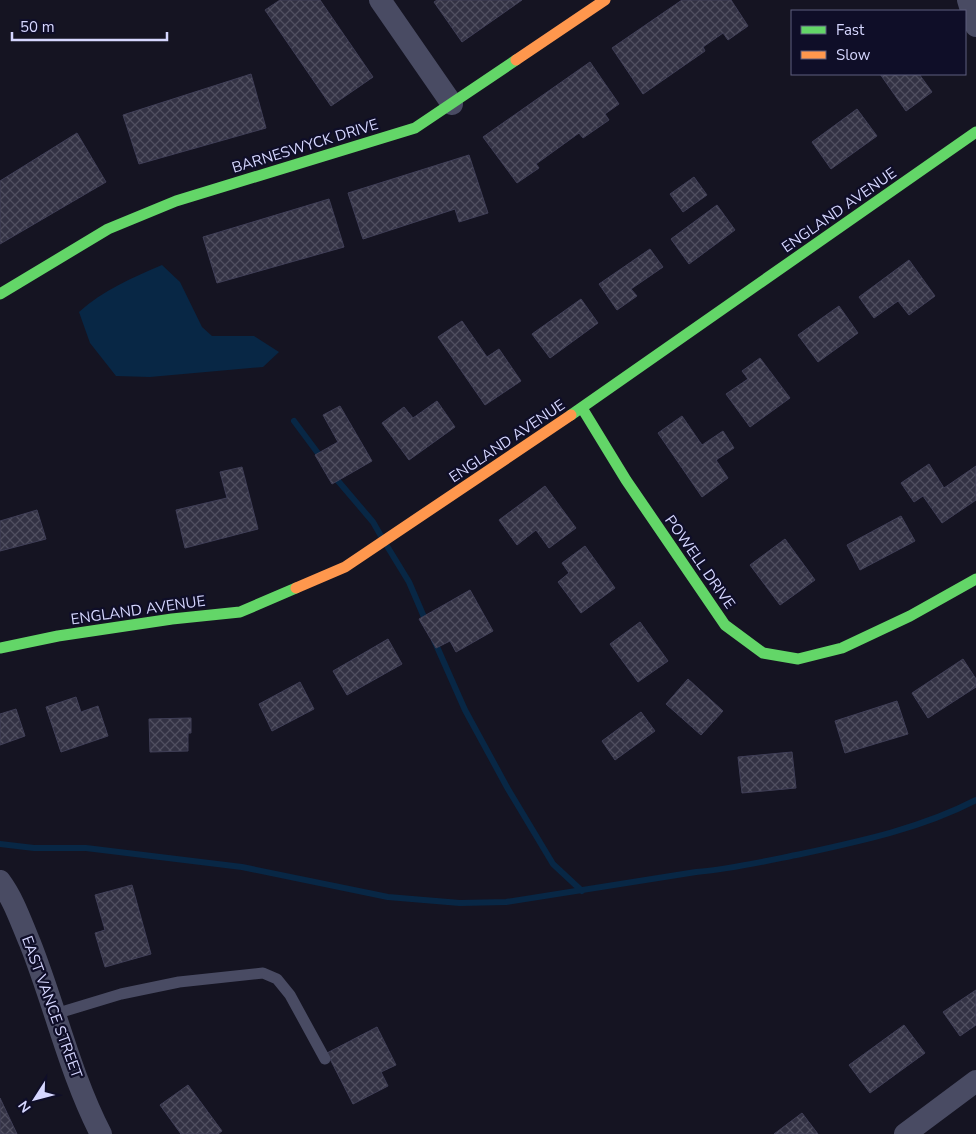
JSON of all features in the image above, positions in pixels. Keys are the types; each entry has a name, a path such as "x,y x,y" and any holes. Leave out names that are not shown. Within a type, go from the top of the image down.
{"street":[{"path":"380,0 452,104"},
{"name":"BARNESWYCK DRIVE","path":"0,294 108,229 176,201 415,128 605,0"},
{"path":"968,0 976,26"},
{"name":"ENGLAND AVENUE","path":"0,648 77,634 240,612 345,567 582,408 976,132"},
{"name":"POWELL DRIVE","path":"582,408 626,480 725,625 764,653 798,659 842,648 910,616 976,579"},
{"name":"EAST VANCE STREET","path":"0,881 10,894 38,965 84,1099 101,1134"},
{"path":"905,1134 976,1081"}],"lane":[{"path":"55,1014 121,994 179,982 263,973 278,979 290,995 325,1059"}],"water":[{"path":"162,265 180,282 202,327 212,336 254,336 279,352 263,367 150,377 116,376 90,343 79,312 108,291"}],"building":[{"path":"280,0 320,0 373,77 331,106 265,10"},
{"path":"437,0 522,0 462,42 434,2"},
{"path":"682,0 731,0 748,26 728,40 723,33 703,47 705,51 643,94 612,48"},
{"path":"590,62 619,104 605,114 609,120 583,138 579,133 536,164 539,168 517,183 483,137"},
{"path":"251,74 266,128 139,164 123,115"},
{"path":"881,75 920,75 932,92 906,111"},
{"path":"857,109 877,136 831,169 812,142"},
{"path":"77,133 106,182 0,244 0,181"},
{"path":"469,155 488,213 459,222 455,209 363,239 348,193"},
{"path":"694,177 707,195 683,212 670,194"},
{"path":"329,199 344,247 217,283 203,237"},
{"path":"717,205 735,230 689,264 671,239"},
{"path":"650,249 663,267 631,289 637,296 617,310 599,284"},
{"path":"909,260 935,296 909,315 898,301 874,318 859,297"},
{"path":"581,299 598,323 550,358 532,334"},
{"path":"839,306 858,333 818,362 798,335"},
{"path":"462,321 487,357 499,349 521,381 485,405 438,337"},
{"path":"760,358 790,398 750,427 726,394 748,379 742,371"},
{"path":"437,401 455,427 409,460 382,423 404,407 413,418"},
{"path":"340,406 372,461 332,484 315,455 338,442 323,415"},
{"path":"682,416 702,445 723,431 734,448 716,460 728,478 702,497 658,433"},
{"path":"929,464 944,488 976,466 976,500 942,523 923,496 914,502 901,483"},
{"path":"242,467 258,529 185,548 176,510 227,498 220,472"},
{"path":"545,486 576,528 549,548 536,530 517,545 499,520"},
{"path":"37,510 46,539 0,551 0,521"},
{"path":"901,516 915,541 860,570 847,545"},
{"path":"785,539 815,580 780,605 750,565"},
{"path":"585,546 615,588 581,613 558,582 569,573 562,563"},
{"path":"470,590 493,631 456,652 450,641 436,648 419,619"},
{"path":"640,622 668,661 638,682 610,644"},
{"path":"388,639 402,664 347,695 333,671"},
{"path":"963,659 976,679 976,687 928,718 912,693"},
{"path":"688,679 723,711 701,735 666,704"},
{"path":"300,682 314,709 272,731 259,704"},
{"path":"76,697 81,712 98,706 108,736 61,752 46,707"},
{"path":"897,701 908,734 845,753 835,721"},
{"path":"16,709 25,736 0,745 0,714"},
{"path":"641,712 655,731 615,760 602,741"},
{"path":"191,718 191,733 188,733 188,751 150,752 149,719"},
{"path":"792,752 796,788 742,793 738,757"},
{"path":"132,885 151,954 105,967 95,933 105,930 95,895"},
{"path":"976,990 976,1025 960,1036 943,1012"},
{"path":"904,1025 925,1053 870,1093 849,1065"},
{"path":"377,1027 396,1065 381,1072 388,1086 353,1104 327,1053"},
{"path":"188,1085 222,1131 218,1134 181,1134 160,1105"},
{"path":"0,1098 17,1134 0,1134"},
{"path":"802,1113 818,1134 774,1134"}],"waterway":[{"path":"294,421 323,460"},
{"path":"333,475 373,522 381,536"},
{"path":"387,546 409,582 427,624"},
{"path":"434,640 465,710 508,789 553,864 582,891"},
{"path":"0,844 34,848 86,848 242,867 388,897 460,903 506,902 736,867 801,854 891,833 955,810 976,800"}],"traffic: fast":[{"path":"0,294 108,229 176,201 415,128 516,60"},
{"path":"571,415 976,132"},
{"path":"582,408 626,480 725,625 763,653 798,659 842,648 910,616 976,579"},
{"path":"0,648 58,636 172,619 240,612 296,588"}],"traffic: slow":[{"path":"516,60 605,0"},
{"path":"296,588 345,567 571,415"}]}
